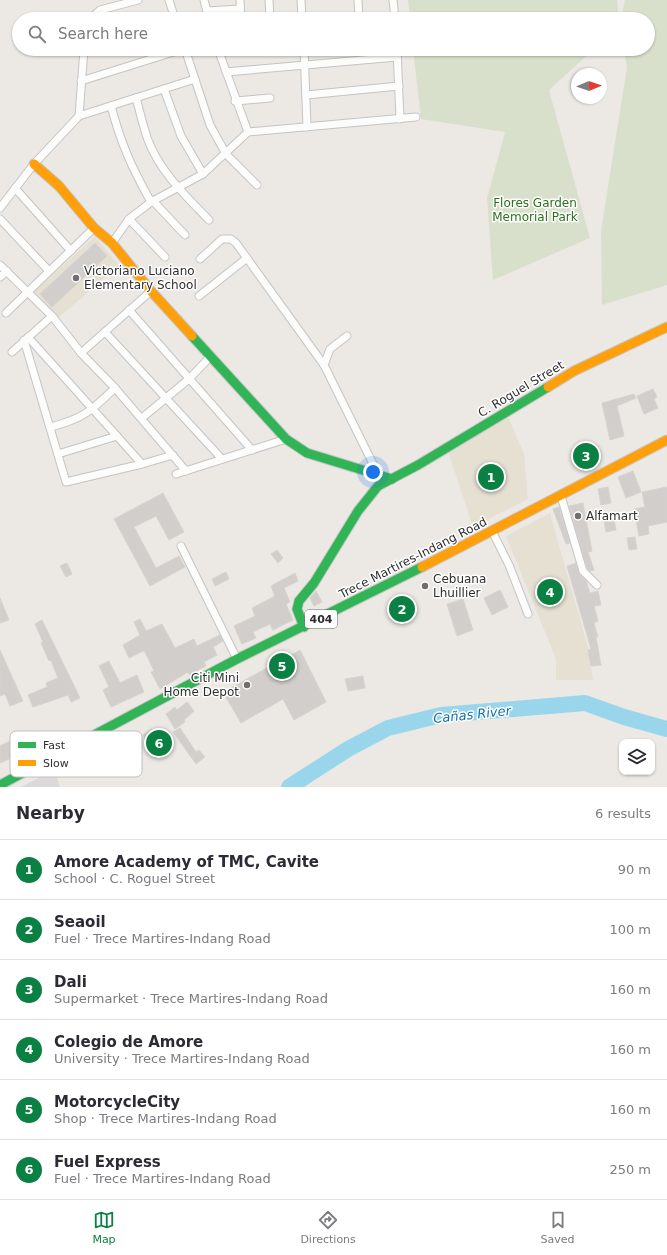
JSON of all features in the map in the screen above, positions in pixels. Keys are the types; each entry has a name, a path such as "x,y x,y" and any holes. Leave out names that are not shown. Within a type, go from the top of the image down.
{"street":[{"path":"97,12 138,0"},
{"path":"169,0 173,12"},
{"path":"204,0 207,11 240,9"},
{"path":"240,0 240,12"},
{"path":"268,0 269,12"},
{"path":"301,0 302,12"},
{"path":"358,0 359,12"},
{"path":"393,0 394,12"},
{"path":"78,116 83,56"},
{"path":"81,81 161,56"},
{"path":"187,56 210,125 226,154 257,185"},
{"path":"220,56 235,101 248,132"},
{"path":"304,56 307,127"},
{"path":"226,72 397,57 400,119"},
{"path":"0,208 34,164 78,116 195,79"},
{"path":"306,95 398,86"},
{"path":"164,89 180,136 203,174"},
{"path":"136,98 148,141 162,166 177,188 209,220"},
{"path":"235,101 270,98"},
{"path":"111,106 119,137 128,160 152,201 185,235"},
{"path":"112,243 128,219 152,201 203,174 248,132 416,117"},
{"path":"34,164 59,186 94,228 112,243 151,291 286,439 307,453 392,479"},
{"path":"15,188 70,250"},
{"path":"0,219 49,271"},
{"path":"128,219 165,257"},
{"path":"6,313 94,228"},
{"path":"200,259 222,239 227,238 236,243 324,365 379,476"},
{"path":"199,296 247,258"},
{"path":"0,265 52,316 81,353 142,418 186,471"},
{"path":"0,277 7,271"},
{"path":"81,353 151,291"},
{"path":"129,310 252,450"},
{"path":"12,352 52,316"},
{"name":"C. Roguel Street","path":"304,627 297,609 299,601 316,580 366,499 378,486 574,371 667,327"},
{"path":"105,332 222,459"},
{"path":"324,365 330,349 347,336"},
{"path":"26,338 142,464"},
{"path":"26,338 66,482 173,455"},
{"path":"142,418 189,379 211,356"},
{"path":"51,427 79,418 92,409 115,388"},
{"path":"58,454 117,436"},
{"path":"176,474 286,439"},
{"name":"Trece Martires-Indang Road","path":"102,731 237,659 304,627 561,496 667,440"},
{"path":"561,496 583,571 597,585"},
{"path":"492,531 509,565 528,614"},
{"path":"181,546 237,659"},
{"name":"Trece Martires-Indang Road","path":"0,785 15,777"}],"shaded area":[{"name":"Victoriano Luciano Elementary School","path":"95,237 119,265 57,319 34,291"},
{"path":"507,414 524,454 528,499 473,527 448,451"},
{"path":"550,513 588,647 593,680 556,680 556,659 506,536"},
{"path":"40,777 56,777 60,787 21,787"}],"green space":[{"path":"408,0 617,0 618,12 409,12"},
{"path":"625,0 667,0 667,285 602,305 601,231 627,67 625,56 655,56 655,12 622,12"},
{"name":"Flores Garden Memorial Park","path":"414,56 586,56 573,68 571,68 571,70 549,90 590,238 493,280 487,198 505,132 421,119"}],"building":[{"path":"95,243 107,256 52,307 40,294"},
{"path":"653,389 657,397 654,399 658,408 644,414 637,396"},
{"path":"634,394 636,398 617,406 624,436 610,440 602,403"},
{"path":"633,471 641,492 626,498 618,477"},
{"path":"608,487 611,503 601,505 598,489"},
{"path":"667,487 667,522 648,526 649,534 639,536 634,509 645,507 642,492"},
{"path":"163,493 184,532 169,540 156,516 134,527 156,568 179,556 185,567 150,586 114,519"},
{"path":"583,503 592,551 588,552 594,570 590,571 587,568 569,506"},
{"path":"559,507 570,543 566,544 553,509"},
{"path":"614,519 616,530 606,532 604,520"},
{"path":"635,537 637,549 629,550 627,538"},
{"path":"277,550 283,558 278,563 271,554"},
{"path":"67,563 72,574 66,577 60,566"},
{"path":"576,563 579,574 586,581 590,593 598,591 601,605 594,606 598,621 594,623 598,637 596,637 601,665 591,666 588,650 591,649 567,566"},
{"path":"226,572 229,579 215,586 212,579"},
{"path":"295,573 298,581 284,588 290,602 286,604 293,620 273,630 270,624 253,632 256,638 242,644 234,626 255,616 252,608 275,596 271,586"},
{"path":"500,590 508,607 492,615 484,598"},
{"path":"316,591 322,602 314,606 310,598"},
{"path":"404,597 408,606 396,610 392,602"},
{"path":"0,598 9,620 0,623"},
{"path":"463,599 473,630 457,636 447,604"},
{"path":"140,619 146,631 162,624 175,648 194,639 197,646 220,635 223,641 213,647 217,655 204,662 206,666 189,675 188,672 160,689 151,672 154,671 145,652 143,651 129,658 123,645 140,635 134,622"},
{"path":"42,620 80,698 71,702 68,695 33,707 28,695 47,687 46,683 58,678 51,660 49,661 41,643 43,642 35,624"},
{"path":"0,650 23,701 10,706 5,694 0,696"},
{"path":"300,650 326,702 294,720 283,699 241,723 223,692"},
{"path":"109,661 120,683 137,675 144,692 111,707 103,690 109,687 99,666"},
{"path":"363,676 365,688 348,691 345,679"},
{"path":"187,702 194,711 184,720 185,722 175,729 166,714 175,707 177,710"},
{"path":"180,728 196,752 199,750 205,757 196,764 173,732"},
{"path":"152,729 164,748 155,753 143,735"},
{"path":"10,741 10,759 0,763 0,746"}],"waterway":[{"name":"Cañas River","path":"289,787 348,749 388,728 441,715 585,703 624,717 667,729"}],"traffic: fast":[{"path":"192,336 286,439 307,453 392,479"},
{"path":"304,627 297,609 299,601 314,583 358,511 378,486 418,465 548,387"},
{"path":"102,731 237,659 422,567"},
{"path":"0,785 15,777"}],"traffic: slow":[{"path":"34,164 59,186 94,228 112,243 151,291 192,336"},
{"path":"548,387 574,371 667,327"},
{"path":"422,567 667,440"}],"place":[{"name":"Victoriano Luciano Elementary School","path":"76,278"},
{"name":"Dali","path":"586,456"},
{"name":"Amore Academy of TMC, Cavite","path":"491,477"},
{"name":"Alfamart","path":"578,516"},
{"name":"Cebuana Lhuillier","path":"425,586"},
{"name":"Colegio de Amore","path":"550,592"},
{"name":"Seaoil","path":"402,609"},
{"name":"MotorcycleCity","path":"282,666"},
{"name":"Citi Mini Home Depot","path":"247,685"},
{"name":"Fuel Express","path":"159,743"}]}
